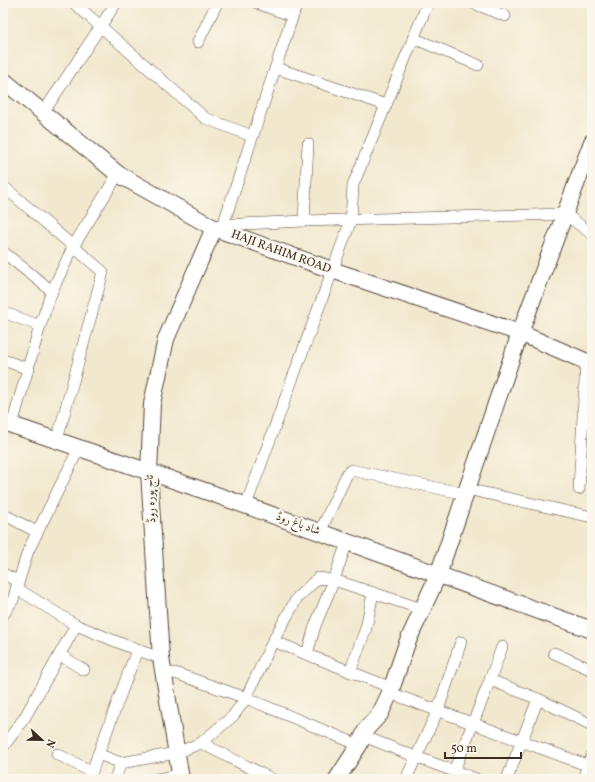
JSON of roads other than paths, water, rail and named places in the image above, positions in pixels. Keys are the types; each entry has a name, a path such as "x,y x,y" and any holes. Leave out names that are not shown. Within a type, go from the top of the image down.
{"main road":[{"name":"HAJI RAHIM ROAD","path":"3,80 118,174 219,227 332,270 520,333 589,363"},
{"path":"337,779 367,728 380,714 391,691 407,643 438,575 520,333 592,142"},
{"name":"تاج پورہ روڈ","path":"180,777 161,658 149,472 152,404 166,339 219,227"},
{"name":"شاد باغ روڈ","path":"7,424 246,505 592,630"}],"street":[{"path":"74,3 205,118 252,136"},
{"path":"44,113 116,3"},
{"path":"198,42 217,3"},
{"path":"257,3 293,16"},
{"path":"297,3 276,68 219,227 351,220 565,214 592,234"},
{"path":"246,505 351,220 353,186 428,3"},
{"path":"473,3 504,16"},
{"path":"414,38 478,65"},
{"path":"276,68 386,105"},
{"path":"304,222 308,144"},
{"path":"7,424 28,369 52,291 74,245 118,174"},
{"path":"3,186 74,245 103,272 57,440"},
{"path":"3,252 52,291"},
{"path":"3,312 40,326"},
{"path":"3,360 28,369"},
{"path":"579,489 589,363"},
{"path":"3,614 13,600 28,551 79,448"},
{"path":"320,532 347,474 351,470 592,517"},
{"path":"3,514 37,532"},
{"path":"307,654 315,626 334,580 347,542"},
{"path":"3,574 76,625 137,650 161,658"},
{"path":"98,754 121,763 176,753 201,743 233,716 246,698 273,641 297,598 318,578 334,580 422,609"},
{"path":"350,672 366,628 373,593"},
{"path":"3,747 25,717 76,625"},
{"path":"273,641 438,710 521,741 591,763 583,779"},
{"path":"406,779 438,710 461,642"},
{"path":"454,771 502,647"},
{"path":"57,754 91,776 137,650"},
{"path":"554,652 592,670"},
{"path":"60,655 84,670"},
{"path":"163,674 175,673 361,740 416,757 476,779"},
{"path":"490,680 538,699 592,726"},
{"path":"508,779 538,699"},
{"path":"201,743 272,779"},
{"path":"115,779 121,763"},
{"path":"157,779 180,777"}]}
